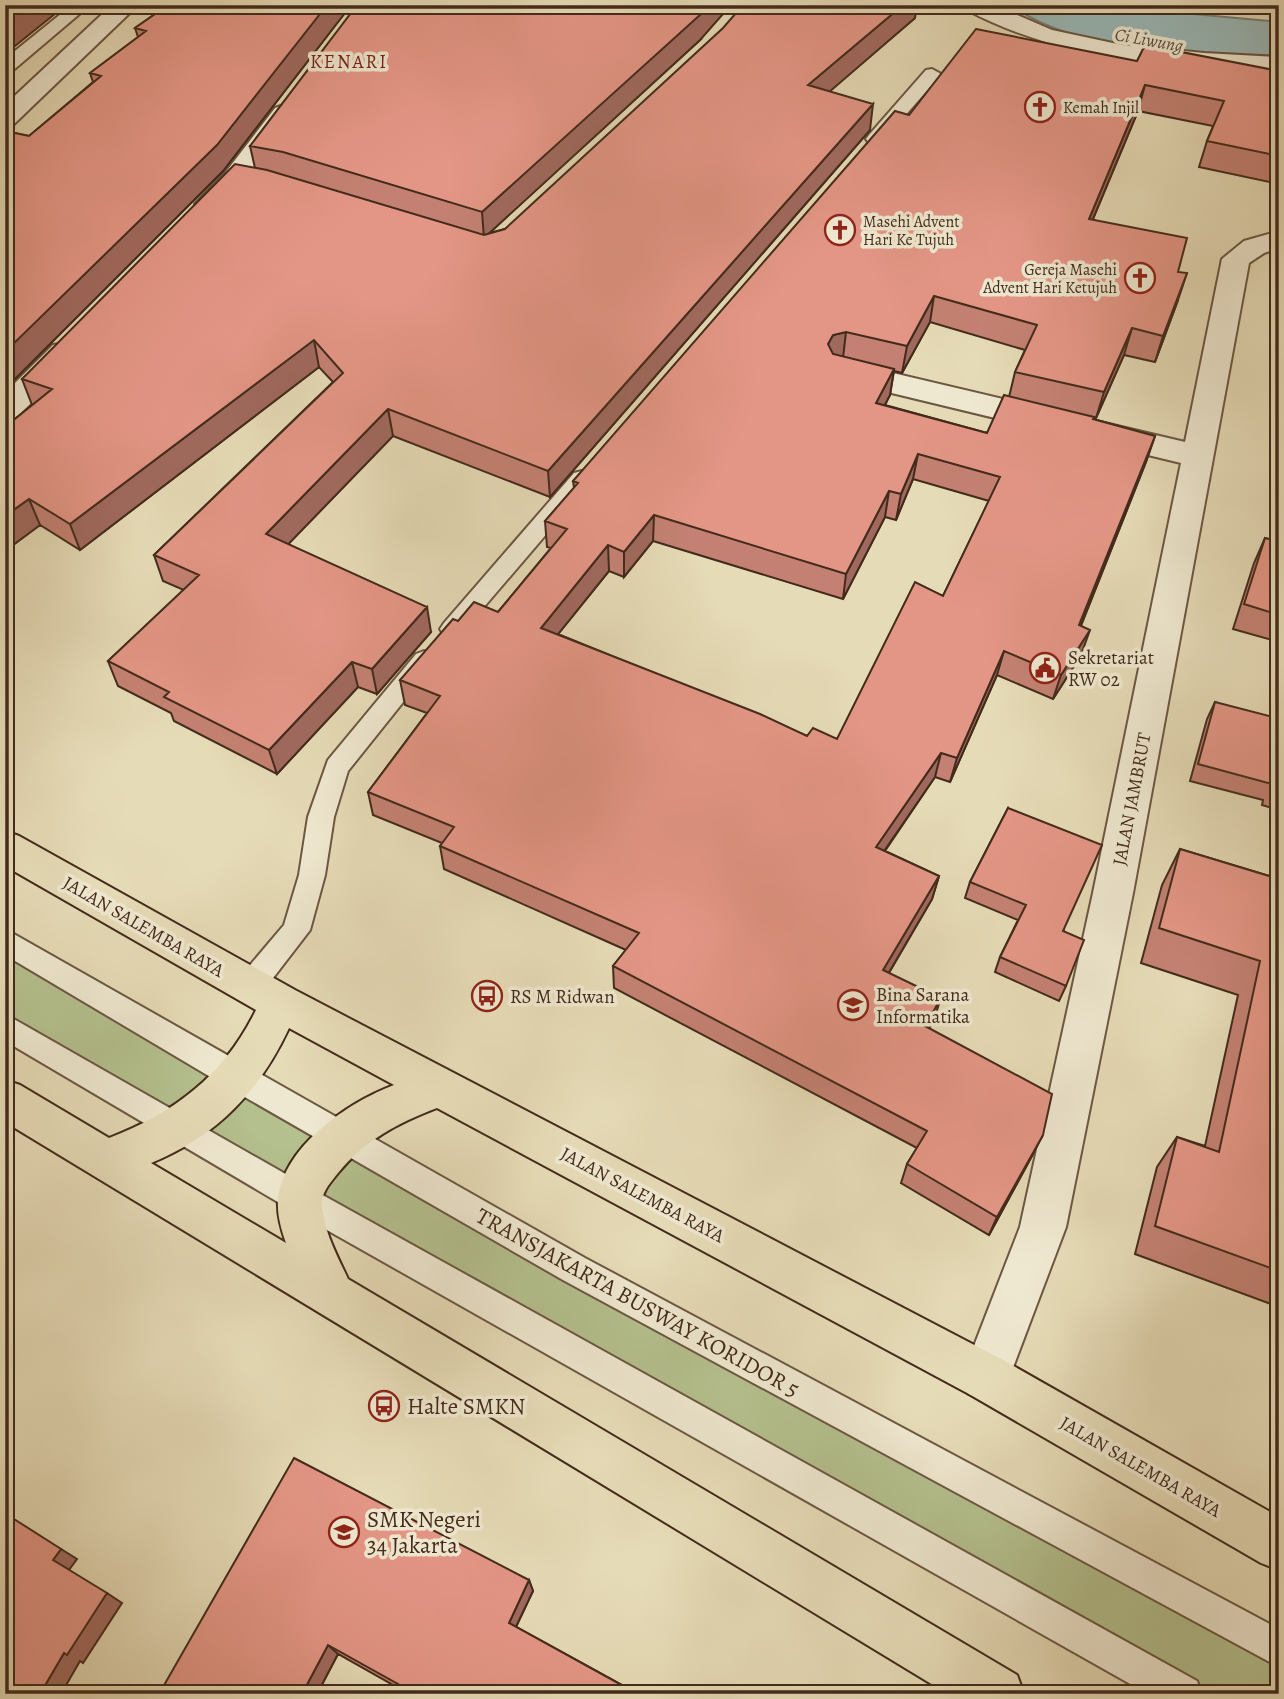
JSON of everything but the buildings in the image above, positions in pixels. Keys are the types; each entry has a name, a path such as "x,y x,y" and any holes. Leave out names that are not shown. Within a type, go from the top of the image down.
{"main road":[{"name":"JALAN SALEMBA RAYA","path":"5,847 265,994 986,1377 1279,1545"},
{"path":"107,1159 145,1146 179,1127 220,1098 239,1079 262,1043 265,994"},
{"path":"330,1293 310,1245 299,1198 307,1179 344,1137 366,1119 440,1087"},
{"path":"5,1099 998,1694"}],"street":[{"path":"5,119 126,5"},
{"path":"975,5 995,18 1035,32 1105,48 1208,62 1279,64"},
{"path":"195,219 234,179 300,92"},
{"path":"234,179 267,185"},
{"name":"JALAN JAMBRUT","path":"986,1377 1043,1227 1113,893 1236,259 1254,247 1279,239"},
{"path":"5,411 78,338"},
{"path":"842,371 1197,456"}],"lane":[{"path":"5,68 82,5"},
{"path":"859,158 932,74"},
{"path":"265,994 296,930 312,875 321,817 337,767 380,712 597,461"},
{"name":"TRANSJAKARTA BUSWAY KORIDOR 5","path":"5,942 239,1079 586,1276 1279,1649"},
{"path":"5,1026 299,1198 1184,1694"}],"green space":[{"path":"5,942 1279,1647 1279,1694 1190,1694 5,1023"}],"water":[{"name":"Ci Liwung","path":"1010,5 1095,5 1279,22 1279,59 1175,53 1104,43 1039,22"}],"place":[{"name":"Kemah Injil","path":"1040,107"},
{"name":"Masehi Advent Hari Ke Tujuh","path":"840,230"},
{"name":"Gereja Masehi Advent Hari Ketujuh","path":"1140,278"},
{"name":"Sekretariat RW 02","path":"1045,668"},
{"name":"RS M Ridwan","path":"487,996"},
{"name":"Bina Sarana Informatika","path":"853,1005"},
{"name":"Halte SMKN","path":"384,1406"},
{"name":"SMK Negeri 34 Jakarta","path":"344,1532"}],"district":[{"name":"KENARI","path":"349,61"}]}
